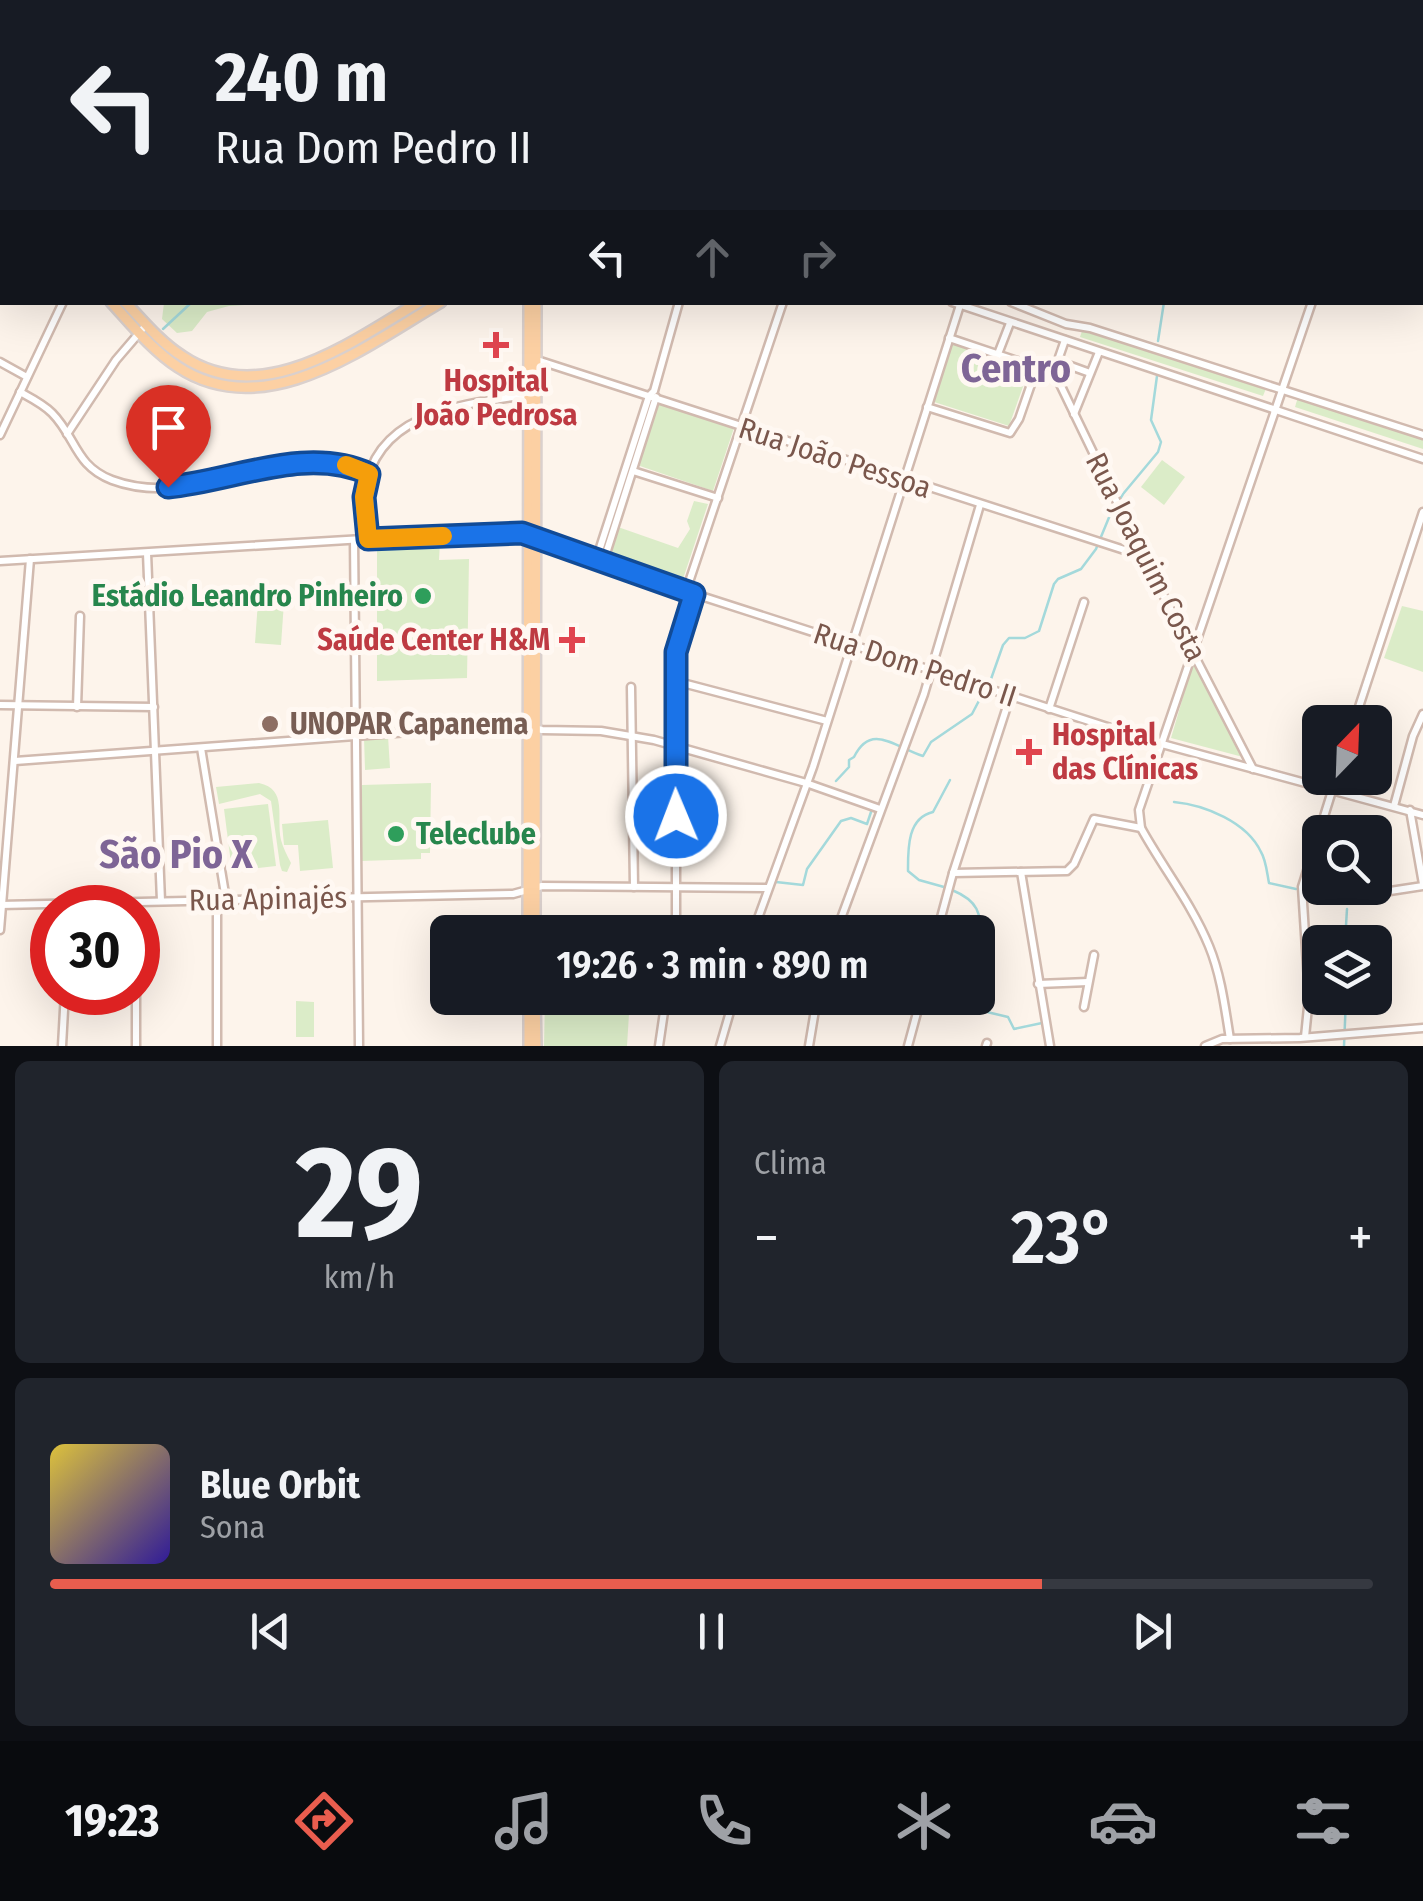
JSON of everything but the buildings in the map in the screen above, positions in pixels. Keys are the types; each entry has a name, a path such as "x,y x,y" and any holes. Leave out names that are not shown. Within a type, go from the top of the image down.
{"main road":[{"path":"115,305 197,371 252,375 302,373 435,305"},
{"path":"127,305 142,328"},
{"path":"358,344 416,305"},
{"path":"530,536 532,305"},
{"path":"532,359 527,396 532,915"},
{"path":"532,1015 532,1046"}],"street":[{"path":"0,435 62,305"},
{"path":"600,562 677,305"},
{"path":"676,915 677,642 718,498 782,305"},
{"path":"759,915 827,721 957,305"},
{"path":"962,305 1423,459"},
{"path":"1018,305 1066,324 1090,328 1423,435"},
{"path":"1225,1041 1223,997 1210,949 1142,828 1140,802 1311,305"},
{"path":"998,354 1010,323"},
{"path":"1066,324 1060,331 1066,339"},
{"path":"1066,339 1078,335 1076,327"},
{"path":"66,435 142,328"},
{"path":"949,338 1039,368 1058,380"},
{"name":"Rua Joaquim Costa","path":"1066,339 1057,362 1058,380 1254,770"},
{"path":"1074,414 1099,352"},
{"name":"Rua João Pessoa","path":"532,359 1144,556"},
{"path":"0,362 27,377"},
{"path":"927,407 1010,434 1039,368 1057,362 1090,373"},
{"path":"20,392 53,414 86,463 112,480 130,485 188,485 319,462 346,465 369,474"},
{"path":"368,539 364,497 369,474 390,442 420,418 455,406 527,396"},
{"path":"630,470 718,498"},
{"path":"842,915 931,671 980,506"},
{"path":"1360,705 1423,512"},
{"path":"0,561 368,539 530,536"},
{"name":"Rua Dom Pedro II","path":"530,536 1049,709 1302,782"},
{"path":"354,540 359,1046"},
{"path":"147,552 161,901"},
{"path":"0,930 30,559"},
{"path":"1049,709 1084,602"},
{"path":"77,707 80,616"},
{"path":"675,680 827,721"},
{"path":"631,687 634,887"},
{"path":"942,915 1010,696"},
{"path":"0,705 154,707"},
{"path":"1394,806 1423,714"},
{"path":"15,761 531,726 631,734 806,783 880,809"},
{"path":"202,748 222,900 217,1046"},
{"path":"1301,1040 1308,997 1302,888 1330,795"},
{"name":"Rua Dom Pedro II","path":"1354,795 1423,815"},
{"path":"1392,891 1423,885 1410,810"},
{"path":"953,873 1062,872 1070,868 1096,818 1142,828"},
{"path":"1021,872 1050,1046"},
{"name":"Rua Apinajés","path":"161,901 513,894 531,889 768,888"},
{"name":"Rua Apinajés","path":"1,905 30,905"},
{"path":"1084,1006 1094,956"},
{"path":"1038,984 1088,982"},
{"path":"62,1046 64,1015"},
{"path":"136,1015 136,1046"},
{"path":"659,1046 664,1015"},
{"path":"720,1046 729,1015"},
{"path":"809,1046 814,1015"},
{"path":"908,1046 916,1015"},
{"path":"1205,1046 1225,1041 1301,1040 1423,1028"}],"green space":[{"path":"164,305 244,305 207,312 192,331 177,333 162,319"},
{"path":"1083,328 1267,386 1263,396 1080,337"},
{"path":"953,342 1030,367 1009,426 934,402"},
{"path":"1298,397 1423,437 1423,449 1295,407"},
{"path":"657,402 734,428 713,491 637,465"},
{"path":"1162,460 1185,477 1164,505 1141,487"},
{"path":"694,501 708,504 683,579 609,553 618,527 678,548 690,529 687,521"},
{"name":"Estádio Leandro Pinheiro","path":"440,542 439,560 469,559 467,678 377,681 377,544"},
{"path":"258,601 284,602 281,645 255,643"},
{"path":"1402,606 1423,611 1423,672 1384,658"},
{"path":"1193,663 1197,663 1243,757 1171,738"},
{"path":"388,736 390,768 365,770 364,738"},
{"path":"259,783 274,791 277,798 281,840 291,863 287,872 280,865 271,801 260,794 219,804 216,787"},
{"name":"Teleclube","path":"431,783 430,853 421,853 421,859 361,861 362,785"},
{"path":"268,804 276,866 232,871 224,809"},
{"path":"328,820 333,868 300,871 298,845 284,845 282,824"},
{"path":"296,1001 314,1002 314,1037 296,1037"},
{"path":"545,1015 629,1015 627,1046 544,1046"}],"waterway":[{"path":"961,0 979,0"},
{"path":"163,329 189,305"},
{"path":"1158,341 1164,305"},
{"path":"991,679 1003,645 1009,638 1025,638 1039,631 1054,584 1081,569 1096,549 1123,494 1158,452 1161,442 1151,420 1157,376"},
{"path":"836,781 868,741 884,740 923,756 931,742 972,714 983,693"},
{"path":"944,887 919,880 908,871 908,853 918,821 933,812 950,780"},
{"path":"1174,802 1211,811 1235,824 1255,841 1269,883 1296,889"},
{"path":"776,882 803,885 807,869 841,821 851,818 867,824 872,809"},
{"path":"952,890 969,899 979,917 987,962 982,994 987,1012 1008,1017 1014,1029 1042,1023"},
{"path":"1346,925 1347,909"},
{"path":"1344,1046 1345,1015"}],"slow traffic":[{"path":"346,465 369,474 364,497 368,539 443,536"}],"place":[{"name":"Hospital João Pedrosa","path":"496,345"},
{"name":"Estádio Leandro Pinheiro","path":"423,596"},
{"name":"Saúde Center H&M","path":"572,640"},
{"name":"UNOPAR Capanema","path":"270,724"},
{"name":"Hospital das Clínicas","path":"1029,752"},
{"name":"Teleclube","path":"396,834"}],"district":[{"name":"Centro","path":"1016,368"},
{"name":"São Pio X","path":"176,854"}],"route":[{"path":"168,487 302,463 334,462 369,474 364,497 368,539 522,533 694,594 676,652 676,816"}]}
